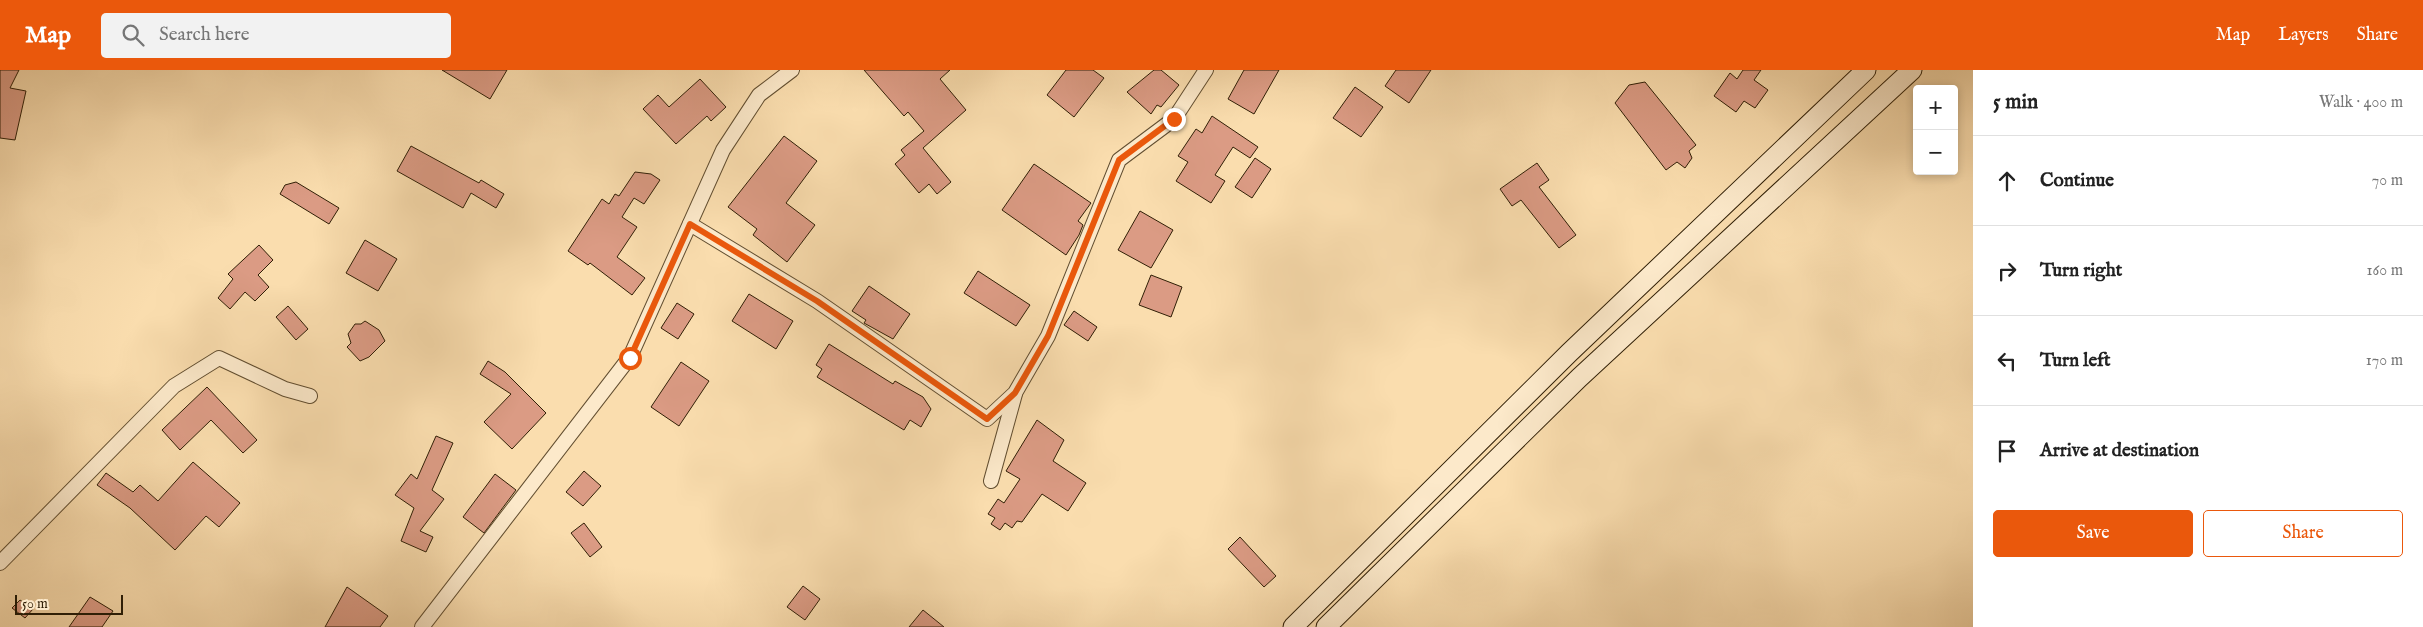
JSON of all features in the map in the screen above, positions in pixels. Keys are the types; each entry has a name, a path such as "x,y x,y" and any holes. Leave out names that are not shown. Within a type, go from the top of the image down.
{"main road":[{"path":"1293,627 1569,353 1866,70"},
{"path":"1326,627 1579,378 1912,70"}],"street":[{"path":"422,627 630,358 723,150 759,95 792,70"},
{"path":"991,481 1015,393 1048,336 1119,160 1174,119 1206,70"},
{"path":"690,224 817,301 987,419 1015,393"},
{"path":"0,563 174,386 220,358 285,389 310,396"}],"building":[{"path":"0,70 19,70 10,88 26,91 15,140 0,138"},
{"path":"442,70 507,70 490,99"},
{"path":"864,70 950,70 940,79 966,110 923,148 951,182 937,194 929,184 919,193 895,164 905,155 901,150 924,131 908,112 904,116"},
{"path":"1066,70 1093,70 1104,78 1074,117 1047,95"},
{"path":"1154,70 1161,70 1179,85 1161,107 1157,105 1151,114 1127,92"},
{"path":"1244,70 1279,70 1254,114 1228,99"},
{"path":"1396,70 1431,70 1409,103 1385,86"},
{"path":"1743,70 1761,70 1754,80 1768,90 1755,108 1744,101 1736,112 1714,96 1730,73 1737,79"},
{"path":"700,79 726,107 711,121 707,116 676,144 643,109 658,95 669,107"},
{"path":"1645,82 1696,145 1689,151 1692,158 1685,168 1677,162 1666,170 1615,103 1629,85"},
{"path":"1355,87 1383,107 1361,137 1333,118"},
{"path":"1212,116 1258,147 1250,158 1233,147 1215,175 1225,181 1211,203 1176,181 1188,162 1178,156 1196,129 1202,133"},
{"path":"784,136 817,161 786,203 815,225 787,262 753,235 757,229 728,207"},
{"path":"411,146 479,183 481,180 504,194 496,208 471,193 463,208 397,171"},
{"path":"1255,158 1271,169 1252,198 1235,187"},
{"path":"1537,163 1549,180 1539,187 1576,235 1559,248 1521,200 1512,206 1500,189"},
{"path":"1034,164 1091,203 1078,221 1083,225 1066,255 1002,210"},
{"path":"635,172 651,174 660,180 644,204 634,198 622,217 637,227 617,257 645,278 632,295 590,263 588,265 568,251 602,199 609,204 615,194 619,196"},
{"path":"296,182 339,208 329,224 280,194 285,185"},
{"path":"1140,211 1173,230 1151,268 1118,250"},
{"path":"365,240 397,259 378,291 346,273"},
{"path":"259,245 273,260 258,275 269,287 255,301 245,292 230,309 218,298 233,279 228,274"},
{"path":"978,271 1030,305 1016,326 964,293"},
{"path":"1151,275 1182,287 1171,317 1139,305"},
{"path":"869,286 910,314 893,339 864,323 866,320 852,311"},
{"path":"749,294 793,321 776,349 732,321"},
{"path":"677,303 694,314 678,339 661,328"},
{"path":"288,306 308,329 296,340 276,317"},
{"path":"1074,311 1097,327 1088,341 1064,325"},
{"path":"365,321 379,330 385,341 369,357 360,361 347,347 351,343 348,334 355,324 361,324"},
{"path":"829,344 893,384 895,381 923,397 931,409 921,427 910,420 904,430 817,377 822,369 816,365"},
{"path":"488,361 505,372 546,413 512,449 484,422 511,394 480,374"},
{"path":"681,362 709,381 679,426 651,407"},
{"path":"207,387 257,440 243,453 211,420 180,450 162,430"},
{"path":"1037,420 1064,440 1053,461 1086,483 1068,511 1042,494 1022,522 1017,521 1012,528 1005,523 1000,530 991,524 995,518 988,514 998,499 1004,503 1020,479 1006,471"},
{"path":"436,436 453,443 432,490 444,499 420,531 433,537 426,552 401,541 414,508 395,495 411,474 417,479"},
{"path":"193,462 240,503 219,527 206,516 175,550 130,508 97,485 106,473 133,492 140,485 158,501"},
{"path":"584,471 601,486 583,506 566,492"},
{"path":"495,474 516,490 484,533 463,517"},
{"path":"584,523 602,547 590,557 571,533"},
{"path":"1240,537 1276,576 1264,587 1228,549"},
{"path":"803,586 820,599 805,620 787,607"},
{"path":"347,587 388,616 380,627 325,627"},
{"path":"90,597 113,611 102,627 69,627"},
{"path":"20,600 33,609 25,618 12,608"},
{"path":"923,610 944,627 909,627"}],"route":[{"path":"630,358 690,224 817,301 987,419 1015,393 1048,336 1119,160 1174,119"}]}
